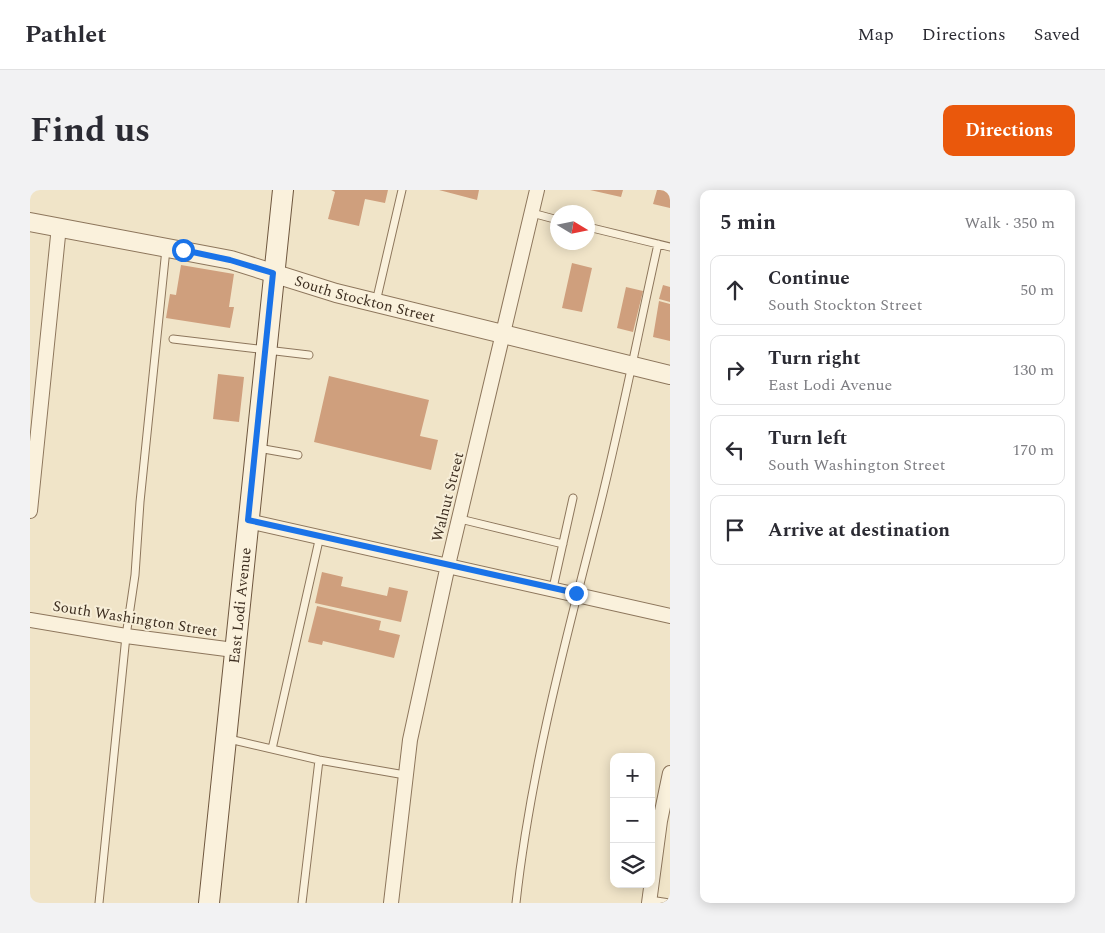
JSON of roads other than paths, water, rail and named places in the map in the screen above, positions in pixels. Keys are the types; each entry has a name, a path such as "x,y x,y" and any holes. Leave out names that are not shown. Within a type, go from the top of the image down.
{"main road":[{"name":"East Lodi Avenue","path":"208,903 283,190"}],"street":[{"name":"Walnut Street","path":"391,903 405,775 448,565 537,190"},
{"name":"South Stockton Street","path":"30,222 166,246 230,260 376,303 670,375"},
{"path":"30,511 59,226"},
{"path":"248,520 576,593 670,616"},
{"name":"South Washington Street","path":"30,620 126,636 234,650"},
{"path":"650,901 660,821 670,773"}],"lane":[{"path":"376,303 402,190"},
{"path":"532,213 550,218"},
{"path":"595,229 670,247"},
{"path":"516,903 530,798 576,593 595,524 658,244"},
{"path":"99,903 126,636 135,575 140,502 166,246"},
{"path":"173,339 237,348 265,348 309,355"},
{"path":"255,448 298,455"},
{"path":"552,588 574,498"},
{"path":"460,519 563,544"},
{"path":"272,749 320,536"},
{"path":"225,739 319,760 405,775"},
{"path":"302,903 319,760"},
{"path":"650,901 670,903"}]}
